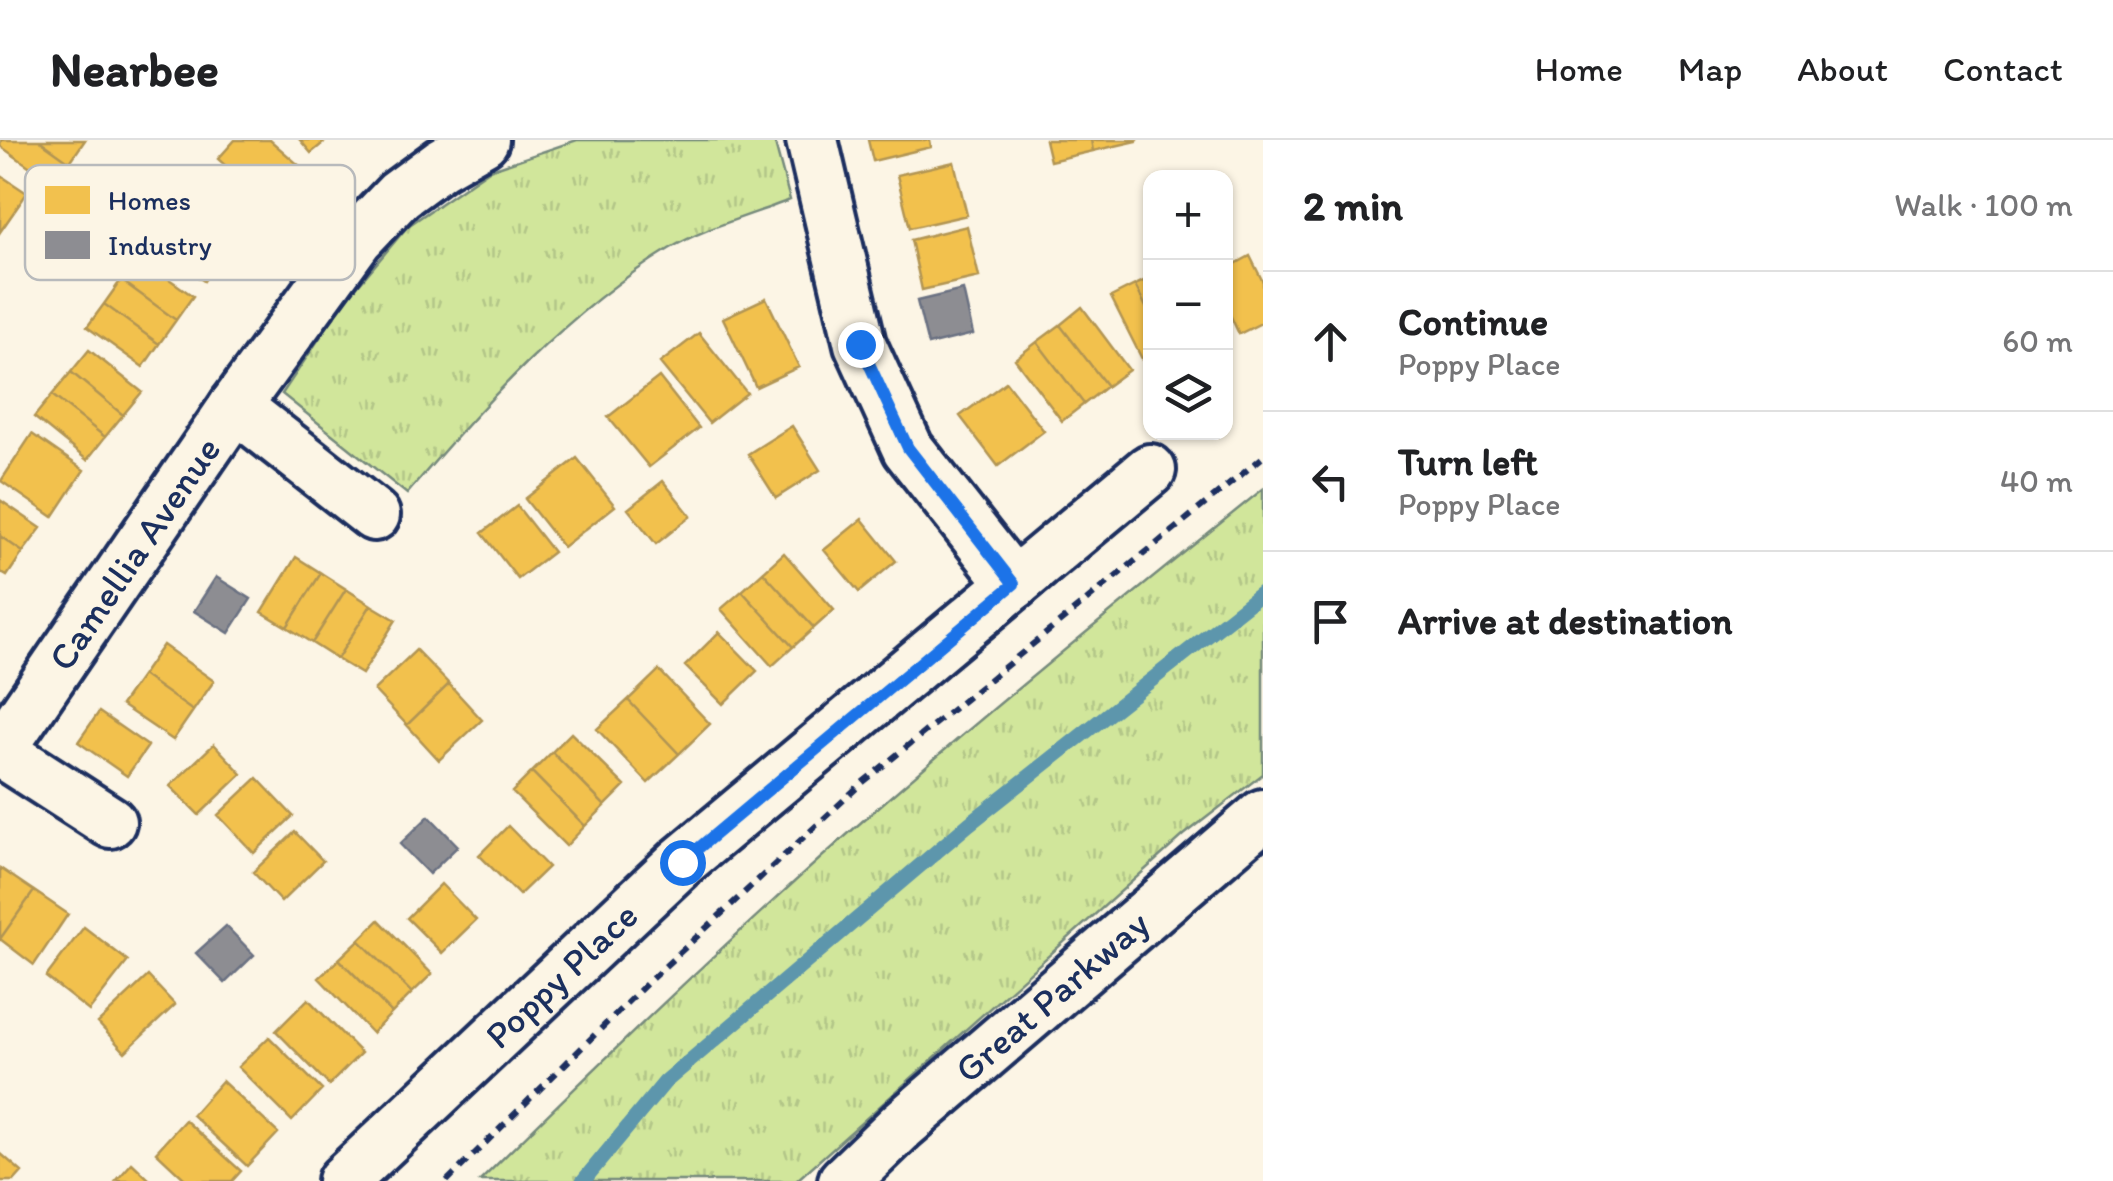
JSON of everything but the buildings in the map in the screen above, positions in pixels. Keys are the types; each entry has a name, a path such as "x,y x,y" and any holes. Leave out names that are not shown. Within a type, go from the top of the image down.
{"street":[{"name":"Camellia Avenue","path":"355,242 400,194 483,140"},
{"path":"812,140 860,344 908,448 1014,584"},
{"name":"Camellia Avenue","path":"110,822 0,750 235,406 327,280"},
{"name":"Camellia Avenue","path":"235,406 374,515"},
{"name":"Poppy Place","path":"342,1181 682,862 1150,470"},
{"name":"Great Parkway","path":"844,1181 902,1125 1263,816"}],"path":[{"path":"446,1181 646,984 862,783 1263,457"}],"green space":[{"path":"577,140 774,140 790,200 682,242 596,300 496,393 407,494 282,394 343,303 408,226 489,170"},
{"path":"1263,489 1263,774 1184,835 796,1181 480,1181 681,986 836,844 1028,680"}],"waterway":[{"path":"583,1181 665,1082 969,824 1263,592"}],"route":[{"path":"682,862 1014,584 908,448 860,344"}]}
